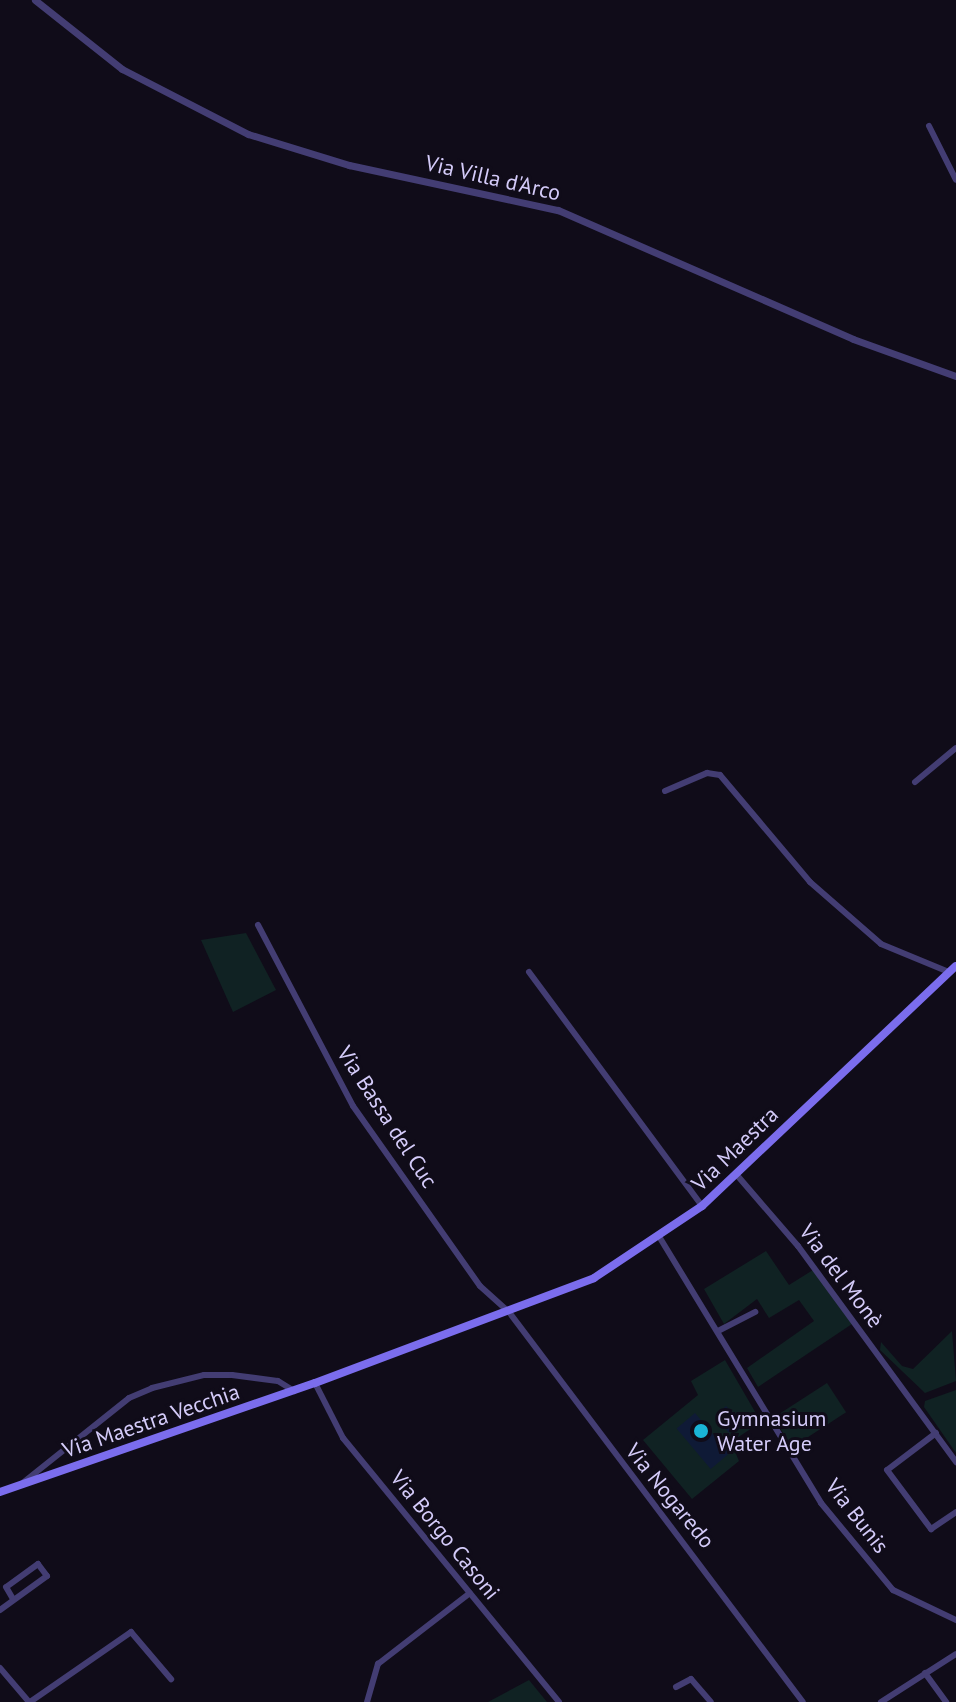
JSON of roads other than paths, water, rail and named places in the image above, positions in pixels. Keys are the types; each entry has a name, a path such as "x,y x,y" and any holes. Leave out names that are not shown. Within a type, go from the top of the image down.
{"main road":[{"name":"Via Maestra","path":"509,1312 594,1278 660,1238 702,1206 952,969"},
{"name":"Via Maestra Vecchia","path":"0,1492 294,1391 509,1312"}],"street":[{"name":"Via Villa d'Arco","path":"35,0 122,69 248,134 349,165 558,210 853,339 956,376"},
{"path":"929,126 956,180"},
{"path":"915,782 956,748"},
{"path":"665,791 707,773 720,775 810,882 881,944 952,969"},
{"name":"Via Bassa del Cuc","path":"258,925 353,1106 480,1286 509,1312"},
{"path":"529,972 702,1206"},
{"name":"Via del Monè","path":"736,1174 798,1246 956,1462"},
{"name":"Via Bunis","path":"660,1238 821,1503 883,1579 924,1609 956,1620"},
{"name":"Via Nogaredo","path":"509,1312 803,1702"},
{"path":"718,1331 755,1312"},
{"name":"Via Maestra Vecchia","path":"20,1485 129,1398 152,1388 204,1375 232,1375 278,1381 294,1391"},
{"name":"Via Borgo Casoni","path":"315,1383 343,1438 559,1702"},
{"path":"936,1433 887,1470 931,1529 956,1512"},
{"path":"0,1610 47,1576 38,1564 6,1587 13,1599"},
{"path":"367,1702 378,1664 470,1593"},
{"path":"0,1668 30,1702 131,1632 171,1679"},
{"path":"881,1702 956,1654"},
{"path":"925,1673 946,1702"},
{"path":"676,1687 691,1679 711,1702"}],"water":[{"path":"726,1406 741,1423 729,1433 722,1425 730,1416 723,1414 719,1420 715,1416"},
{"path":"695,1413 729,1454 711,1469 677,1428"}],"place":[{"name":"Gymnasium Water Age","path":"701,1431"}]}
